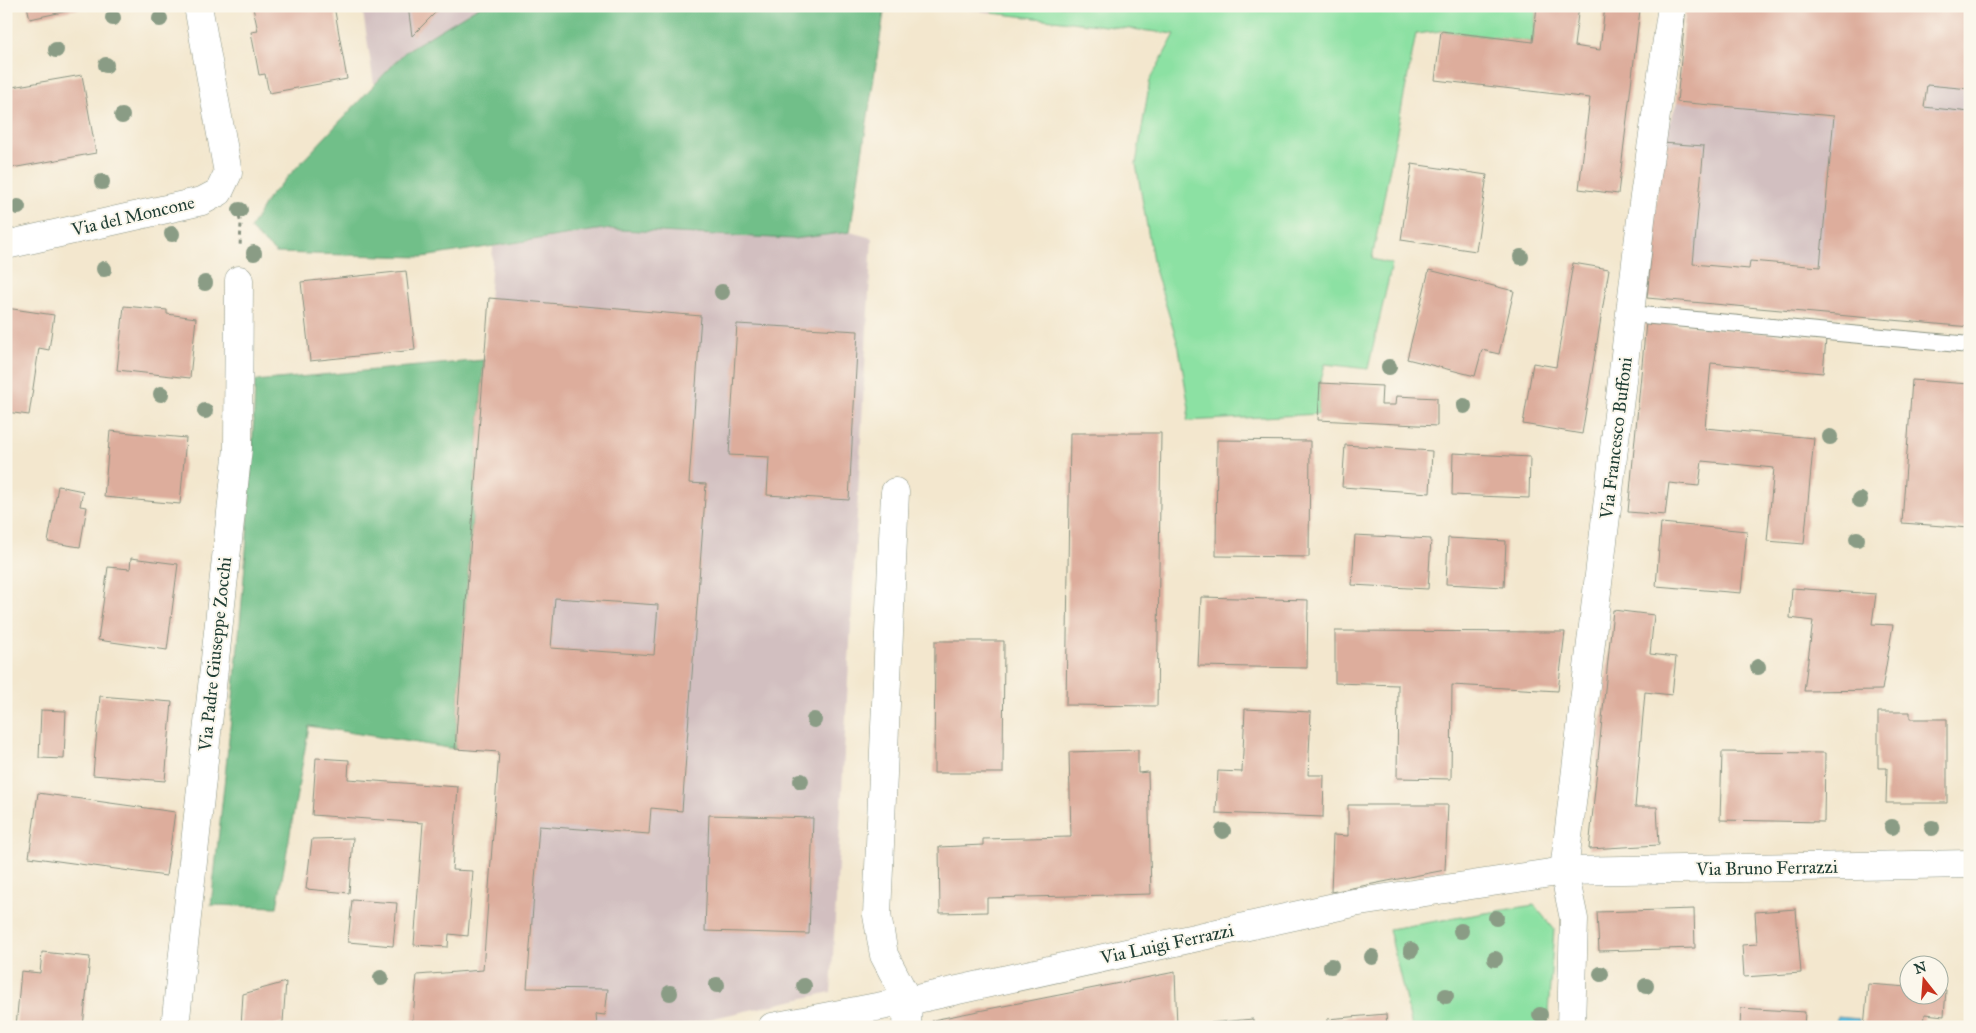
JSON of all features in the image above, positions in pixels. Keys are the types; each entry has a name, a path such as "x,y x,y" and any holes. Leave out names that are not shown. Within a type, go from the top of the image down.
{"street":[{"path":"198,6 228,173"},
{"name":"Via Francesco Buffoni","path":"1571,1027 1574,919 1564,871 1643,203 1672,6"},
{"name":"Via del Moncone","path":"6,245 202,201 219,192 228,173"},
{"name":"Via Padre Giuseppe Zocchi","path":"175,1027 238,448 239,280"},
{"path":"894,492 877,915 884,955 908,1014"},
{"name":"Via Bruno Ferrazzi","path":"1564,871 1970,864"},
{"name":"Via Luigi Ferrazzi","path":"772,1027 908,1014 1353,903 1564,871"}],"lane":[{"path":"1631,314 1970,345"}],"path":[{"path":"228,173 233,200 241,223 239,280"}],"shaded area":[{"path":"362,6 480,6 406,51 374,84"},
{"path":"948,6 992,6 992,13"},
{"path":"1686,6 1970,6 1970,327 1647,298 1662,143 1677,102"},
{"path":"603,229 793,239 850,232 872,238 831,992 673,1027 412,1027 417,975 483,969 499,752 455,749 493,247"}],"green space":[{"path":"480,6 885,6 850,232 793,239 603,229 423,257 276,253 250,229 268,198 406,51"},
{"path":"992,6 1537,6 1533,42 1441,31 1416,34 1372,259 1392,264 1368,369 1325,364 1320,383 1319,414 1187,421 1189,408 1179,348 1154,266 1136,164 1150,80 1175,34 992,13"},
{"path":"484,360 455,749 309,726 277,907 211,905 244,578 255,381"},
{"path":"1534,905 1554,929 1547,1027 1412,1027 1389,929"}],"water":[{"path":"1837,1017 1859,1019 1859,1027 1836,1027"}],"building":[{"path":"27,6 85,6 86,7 30,19"},
{"path":"263,6 334,6 347,79 269,93 265,74 259,75 251,32 258,31 253,8"},
{"path":"408,6 442,6 412,36"},
{"path":"1537,6 1579,6 1574,46 1600,50 1605,6 1640,10 1618,194 1579,189 1590,98 1435,80 1441,31 1533,42"},
{"path":"1686,6 1970,6 1970,89 1927,85 1924,107 1970,112 1970,327 1647,298 1662,143 1704,146 1693,264 1749,269 1750,261 1820,267 1834,116 1677,102"},
{"path":"82,75 96,153 6,169 6,88"},
{"path":"1412,164 1487,175 1476,251 1401,240"},
{"path":"1573,263 1609,269 1582,434 1523,424 1533,363 1556,367"},
{"path":"1429,270 1514,291 1499,354 1482,350 1475,376 1407,359"},
{"path":"406,271 415,350 310,361 301,282"},
{"path":"489,298 701,316 689,483 706,484 682,811 651,808 649,834 539,826 527,988 608,989 605,1015 596,1014 597,1027 412,1027 417,975 483,970 499,752 455,749","holes":["555,598 658,605 654,655 551,648"]},
{"path":"124,306 167,310 167,314 196,318 190,378 117,370"},
{"path":"6,308 54,315 49,350 39,348 29,415 6,412"},
{"path":"1646,322 1826,339 1823,373 1711,363 1705,428 1814,438 1804,544 1767,541 1774,468 1702,461 1699,486 1669,483 1665,515 1628,512"},
{"path":"737,324 858,331 849,500 767,495 769,457 729,455"},
{"path":"1912,380 1970,384 1970,528 1902,523"},
{"path":"1320,383 1382,386 1381,405 1395,405 1396,396 1437,398 1437,426 1318,420"},
{"path":"110,431 186,438 180,504 104,497"},
{"path":"1070,433 1161,433 1157,706 1066,705"},
{"path":"1217,440 1310,441 1309,557 1216,556"},
{"path":"1345,445 1432,451 1430,493 1342,487"},
{"path":"1453,453 1530,457 1529,498 1452,495"},
{"path":"58,486 83,491 80,506 87,507 80,547 48,542"},
{"path":"1661,523 1747,531 1741,593 1656,586"},
{"path":"1355,535 1431,539 1428,589 1352,585"},
{"path":"1448,538 1506,541 1504,587 1446,584"},
{"path":"131,558 178,564 167,650 98,640 108,567 130,569"},
{"path":"1792,588 1876,594 1872,624 1893,625 1882,690 1804,691 1813,621 1790,618"},
{"path":"1201,597 1308,600 1307,668 1198,666"},
{"path":"1613,610 1654,615 1650,654 1676,657 1672,695 1645,692 1635,807 1657,807 1659,845 1589,849"},
{"path":"1335,631 1565,632 1558,691 1452,685 1451,779 1397,778 1398,685 1335,683"},
{"path":"935,641 1004,641 1003,773 934,773"},
{"path":"100,696 172,702 165,781 93,775"},
{"path":"1245,709 1311,712 1308,775 1324,775 1323,817 1216,813 1218,771 1242,772"},
{"path":"41,710 66,711 64,759 39,758"},
{"path":"1878,712 1910,712 1910,719 1947,719 1947,803 1886,803 1887,768 1878,768"},
{"path":"1138,750 1138,773 1148,772 1151,894 987,898 987,912 940,913 939,847 983,845 983,839 1071,837 1069,752"},
{"path":"1722,752 1825,753 1824,822 1720,820"},
{"path":"316,758 349,760 348,779 458,787 452,870 473,871 468,936 449,934 448,947 414,945 423,823 312,815"},
{"path":"38,793 175,812 166,876 29,857"},
{"path":"1348,805 1448,805 1445,870 1331,892 1333,835 1348,836"},
{"path":"709,815 813,818 809,934 705,931"},
{"path":"353,838 349,893 306,889 312,839"},
{"path":"352,900 397,903 393,946 348,942"},
{"path":"1694,909 1695,948 1599,951 1597,912"},
{"path":"1796,909 1801,973 1744,977 1742,945 1757,944 1755,912"},
{"path":"42,952 90,957 83,1027 16,1027 21,971 40,973"},
{"path":"1175,972 1177,1027 931,1027 933,1020"},
{"path":"286,982 283,1022 269,1027 241,1027 243,994"},
{"path":"1868,984 1898,986 1898,1006 1945,1006 1944,1016 1925,1014 1924,1027 1864,1027"},
{"path":"1741,1008 1805,1012 1804,1027 1740,1027"},
{"path":"1386,1014 1387,1027 1327,1027 1327,1019"},
{"path":"1253,1019 1253,1027 1209,1027 1208,1023"}]}
